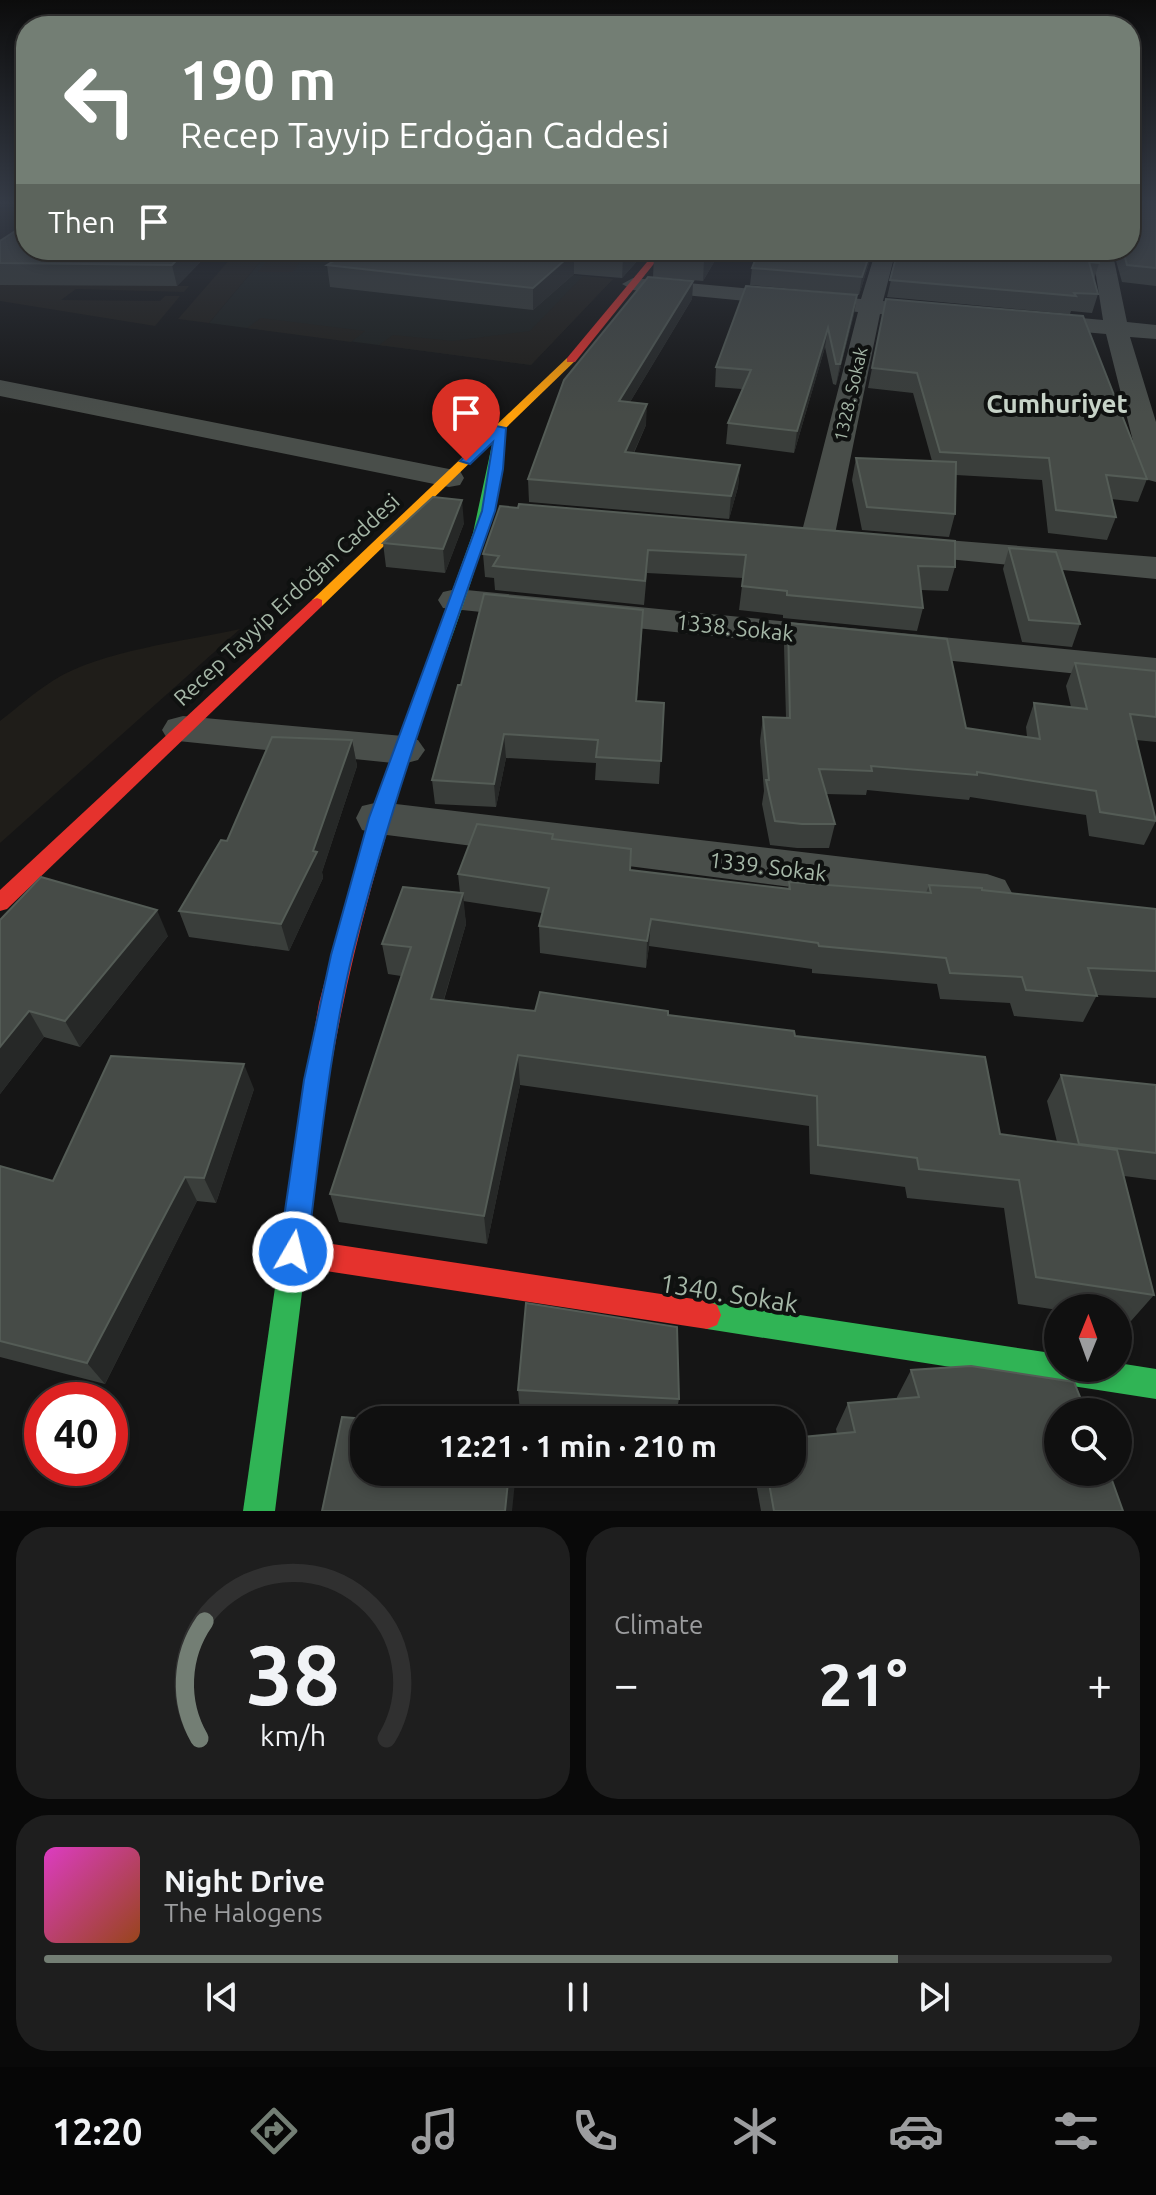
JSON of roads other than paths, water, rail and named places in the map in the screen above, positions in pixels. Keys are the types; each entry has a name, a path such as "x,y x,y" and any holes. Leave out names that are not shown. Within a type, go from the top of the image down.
{"street":[{"name":"Recep Tayyip Erdoğan Caddesi","path":"0,903 558,375 640,273"},
{"name":"1328. Sokak","path":"880,273 870,307 829,540 1156,568"},
{"path":"1106,273 1116,328 1156,473"},
{"path":"630,284 962,315"},
{"path":"1008,319 1156,332"},
{"path":"0,388 449,478"},
{"path":"259,1511 316,1080 342,955 379,818 456,600 504,512 497,469 500,428"},
{"name":"1338. Sokak","path":"456,600 1156,670"},
{"path":"183,730 403,750"},
{"name":"1339. Sokak","path":"379,818 1029,899"},
{"name":"1340. Sokak","path":"293,1252 1156,1384"}],"district":[{"name":"Cumhuriyet","path":"1057,403"}]}
